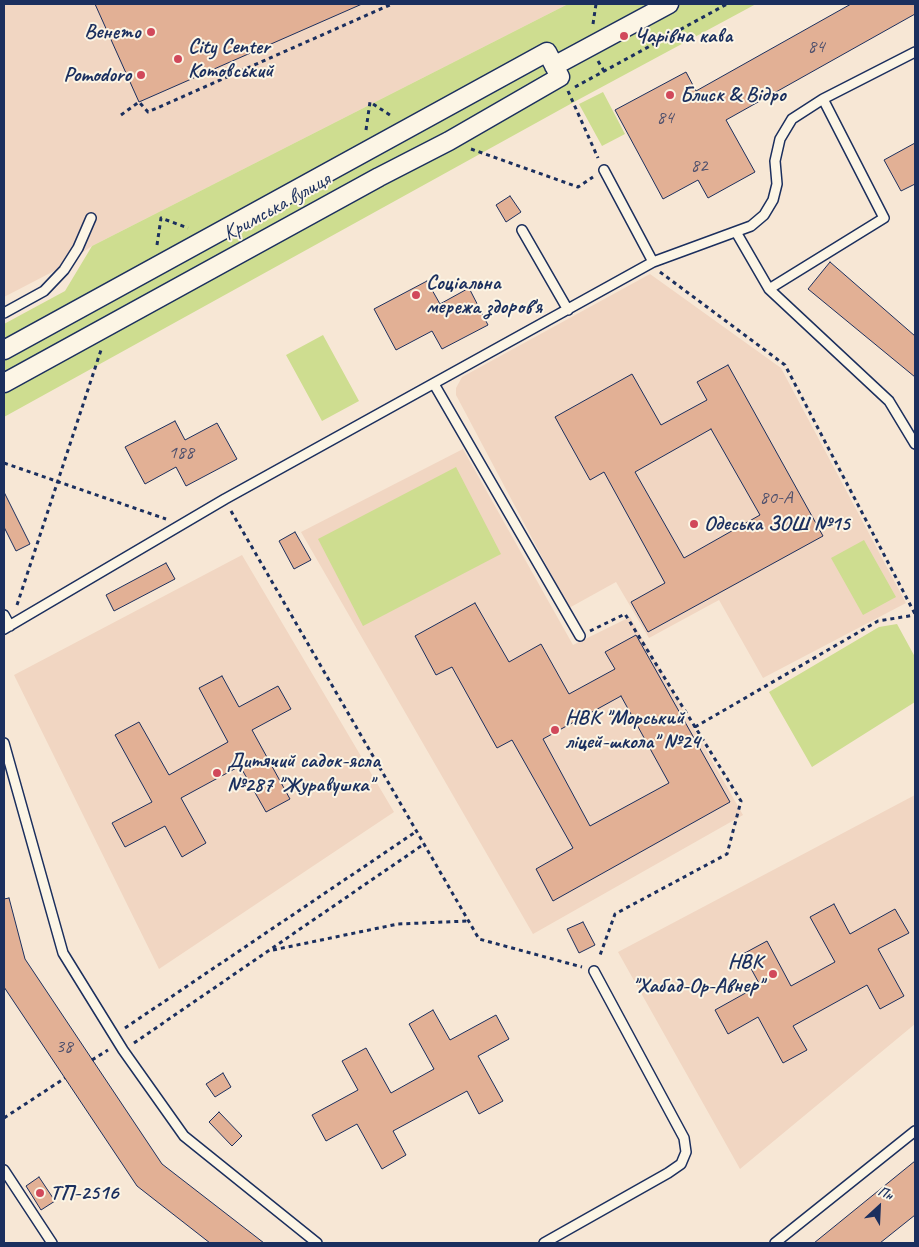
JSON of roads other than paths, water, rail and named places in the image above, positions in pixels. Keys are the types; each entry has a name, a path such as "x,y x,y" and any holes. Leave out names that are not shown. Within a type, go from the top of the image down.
{"street":[{"path":"554,66 669,4"},
{"name":"Кримська вулиця","path":"4,350 547,52 560,77 448,141 4,383"}],"lane":[{"path":"4,615 7,628 225,499 653,262 751,226 764,214 773,200 777,184 775,161 778,146 780,139 792,120 823,99 915,52"},
{"path":"769,289 884,218 823,99"},
{"path":"604,170 653,262"},
{"path":"4,313 44,291 64,270 78,248 91,218"},
{"path":"522,230 568,310"},
{"path":"736,232 769,289 889,401 915,444"},
{"path":"434,384 580,636"},
{"path":"4,743 63,953 123,1050 184,1136 317,1243"},
{"path":"544,1243 668,1173 681,1164 686,1152 684,1138 594,971"},
{"path":"775,1243 915,1131"},
{"path":"4,1170 52,1243"}],"place":[{"name":"Венето","path":"151,32"},
{"name":"Чарівна кава","path":"624,36"},
{"name":"City Center Котовський","path":"178,59"},
{"name":"Pomodoro","path":"141,75"},
{"name":"Блиск & Відро","path":"670,95"},
{"name":"Соціальна мережа здоров'я","path":"416,295"},
{"name":"Одеська ЗОШ №15","path":"694,524"},
{"name":"НВК \"Морський ліцей-школа\" №24","path":"555,730"},
{"name":"Дитячий садок-ясла №287 \"Журавушка\"","path":"217,773"},
{"name":"НВК \"Хабад-Ор-Авнер\"","path":"773,974"},
{"name":"ТП-2516","path":"40,1193"}]}
